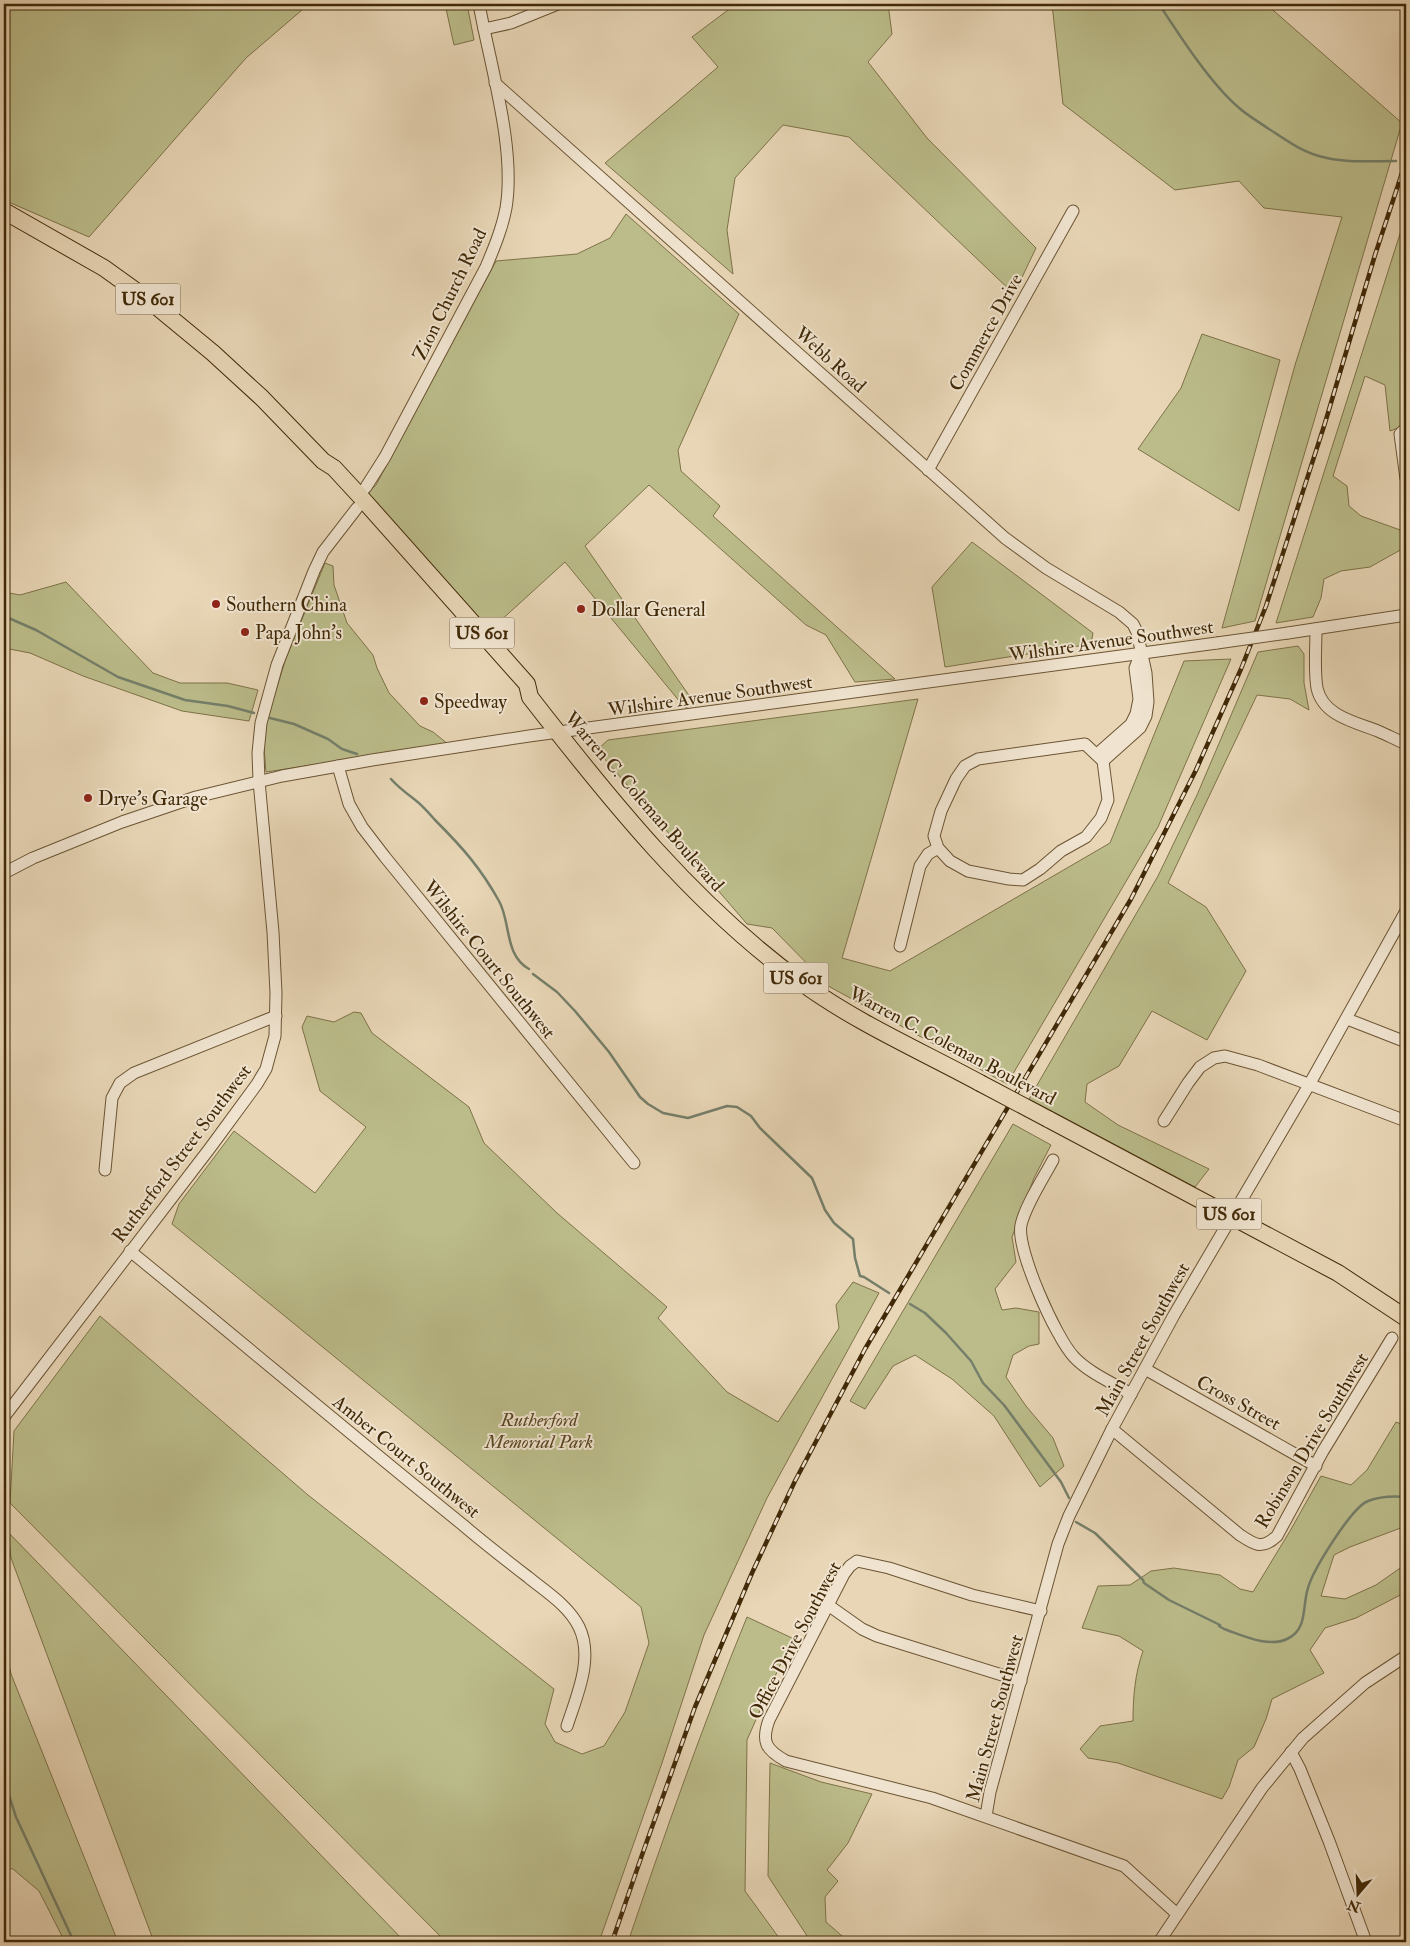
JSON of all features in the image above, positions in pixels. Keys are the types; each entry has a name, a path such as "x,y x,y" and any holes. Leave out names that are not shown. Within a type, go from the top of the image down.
{"highway":[{"name":"Warren C. Coleman Boulevard","path":"4,211 104,268 150,301 213,353 262,398 323,461 334,468 358,502 519,693 530,697 691,888 752,945 804,984 854,1016 1338,1273 1406,1318"}],"street":[{"name":"Zion Church Road","path":"259,781 260,723 277,665 298,608 323,552 358,502 385,458 416,401 486,266 499,234 507,200 508,167 505,135 479,4"},
{"path":"484,29 511,23 558,4"},
{"name":"Webb Road","path":"495,83 1005,538 1046,568 1127,618 1133,624 1137,632 1146,672 1148,702 1146,716 1140,728 1100,757"},
{"name":"Commerce Drive","path":"928,470 1073,211"},
{"path":"1406,428 1400,434 1406,479"},
{"name":"Wilshire Avenue Southwest","path":"4,873 33,858 122,822 178,802 259,781 338,766 558,732 1216,643 1406,615"},
{"path":"1316,629 1317,687 1322,700 1331,711 1342,718 1406,744"},
{"path":"1085,744 1100,757 1108,800 1100,818 1086,837 1061,851 1040,869 1023,880 1008,879 968,870 950,861 938,848 934,836 941,811 956,779 965,766 978,759 1085,744"},
{"name":"Wilshire Court Southwest","path":"338,766 349,804 368,834 634,1163"},
{"name":"Rutherford Street Southwest","path":"4,1417 258,1084 266,1069 274,1046 276,1016 273,932 259,781"},
{"path":"900,946 920,866 928,854 938,848"},
{"name":"Main Street Southwest","path":"986,1816 990,1792 1058,1544 1069,1516 1131,1394 1347,1019 1406,911"},
{"path":"105,1170 112,1098 120,1082 134,1073 276,1016"},
{"path":"1347,1019 1406,1042"},
{"path":"1164,1121 1192,1077 1206,1062 1225,1056 1241,1060 1406,1121"},
{"path":"1053,1160 1021,1224 1021,1240 1027,1258 1055,1328 1067,1348 1075,1358 1092,1371 1131,1394"},
{"name":"Amber Court Southwest","path":"130,1251 454,1518 555,1598 571,1614 579,1627 584,1641 585,1660 581,1682 567,1726"},
{"name":"Robinson Drive Southwest","path":"1112,1429 1240,1535 1252,1543 1261,1546 1270,1543 1278,1536 1316,1466 1392,1338"},
{"name":"Cross Street","path":"1145,1369 1316,1466"},
{"name":"Office Drive Southwest","path":"1041,1611 972,1595 889,1568 857,1561 844,1574 769,1720 764,1732 764,1740 768,1748 776,1756 786,1761 932,1798 1124,1866 1177,1914"},
{"path":"828,1605 877,1636 1021,1681"},
{"path":"1159,1942 1262,1788 1303,1738 1358,1689 1406,1656"},
{"path":"1291,1752 1300,1769 1329,1841 1366,1942"}],"green space":[{"path":"4,4 309,4 246,58 89,237 4,200"},
{"path":"445,4 467,4 474,40 454,45"},
{"path":"736,4 888,4 892,34 868,62 927,138 1036,248 1014,294 849,137 783,125 735,178 727,230 733,274 605,163 718,67 692,37"},
{"path":"1052,4 1266,4 1402,123 1255,621 1222,628 1295,365 1342,217 1264,208 1239,181 1175,190 1063,104"},
{"path":"626,214 739,314 678,450 681,471 720,506 713,516 895,679 855,682 826,635 806,625 649,485 585,546 695,704 685,708 565,562 498,623 486,627 366,494 376,485 496,261 577,254 610,238"},
{"path":"1406,215 1406,425 1390,431 1385,385 1365,376 1333,476 1347,486 1349,506 1361,516 1403,531 1404,548 1370,567 1341,571 1324,579 1321,598 1313,617 1276,623"},
{"path":"1202,334 1280,360 1239,511 1138,449 1181,388"},
{"path":"972,542 1093,633 1091,644 945,667 932,587"},
{"path":"325,563 333,566 334,585 347,623 373,655 389,693 420,726 433,732 448,744 266,772 264,747 266,723 286,658"},
{"path":"66,582 153,673 180,683 227,683 258,690 249,721 182,711 83,676 30,653 4,648 4,592 20,595"},
{"path":"1298,646 1304,654 1304,683 1309,710 1290,699 1257,695 1168,883 1206,907 1246,971 1207,1040 1152,1011 1119,1066 1087,1084 1085,1102 1118,1125 1209,1169 1195,1187 1029,1099 1158,876 1197,795 1258,652"},
{"path":"1231,659 1158,827 1007,1084 830,987 772,928 747,924 597,750 608,740 918,699 842,958 890,971 1110,843 1184,661"},
{"name":"Rutherford Memorial Park","path":"354,1012 361,1013 372,1033 469,1107 484,1143 557,1213 667,1307 658,1318 727,1392 778,1422 839,1328 836,1305 853,1282 879,1293 767,1498 704,1635 662,1763 599,1942 446,1942 10,1503 14,1431 100,1316 308,1495 554,1689 545,1724 555,1742 582,1754 604,1746 625,1712 649,1643 641,1607 172,1224 179,1204 234,1131 315,1193 366,1127 320,1091 302,1027 307,1016 334,1022"},
{"path":"1013,1124 1051,1145 1034,1178 1012,1237 1016,1262 995,1289 1002,1310 1016,1308 1039,1312 1039,1344 1029,1346 1013,1355 1006,1377 1026,1406 1053,1438 1064,1466 1040,1487 994,1416 952,1379 915,1355 893,1366 865,1409 850,1401"},
{"path":"1396,1422 1406,1426 1406,1526 1334,1555 1321,1596 1345,1599 1376,1585 1406,1564 1406,1592 1356,1618 1325,1628 1310,1650 1324,1673 1272,1699 1254,1747 1238,1760 1229,1787 1222,1799 1118,1763 1088,1758 1080,1749 1100,1726 1133,1721 1135,1685 1143,1651 1119,1636 1082,1628 1098,1586 1130,1585 1151,1571 1174,1568 1220,1575 1240,1589 1253,1592 1321,1476 1351,1485 1367,1470"},
{"path":"8,1532 405,1942 154,1942 11,1558"},
{"path":"747,1617 792,1638 747,1740 745,1891 782,1942 628,1942 685,1779"},
{"path":"4,1642 11,1674 118,1942 65,1942 39,1891 13,1869 4,1868"},
{"path":"770,1763 821,1782 872,1794 848,1843 827,1870 838,1881 825,1897 826,1922 849,1942 811,1942 768,1876"}],"waterway":[{"path":"1159,4 1217,85 1227,97 1254,119 1296,146 1319,156 1335,160 1396,161"},
{"path":"4,616 36,630 118,677 185,700 228,706 254,713"},
{"path":"270,718 294,724 328,739 342,749 357,754"},
{"path":"391,779 425,809 478,868 503,909 509,938 515,955 529,969"},
{"path":"533,974 557,992 575,1011 609,1052 640,1097 648,1104 663,1113 688,1118 727,1106 737,1107 751,1116 760,1128 812,1178 825,1210 834,1223 853,1239 855,1258 860,1276 889,1293"},
{"path":"910,1304 925,1313 971,1361 983,1383 1004,1405 1061,1482 1069,1498"},
{"path":"1076,1522 1095,1533 1144,1583 1169,1600 1220,1625 1224,1629 1255,1640 1272,1642 1287,1639 1298,1630 1303,1617 1306,1595 1311,1579 1325,1554 1352,1515 1361,1506 1373,1499 1397,1496 1406,1497"},
{"path":"4,1780 16,1817 74,1942"}],"railway":[{"path":"612,1942 695,1707 752,1573 795,1481 865,1349 1131,899 1196,770 1241,669 1266,606 1406,161"}],"place":[{"name":"Southern China","path":"216,604"},
{"name":"Dollar General","path":"581,609"},
{"name":"Papa John's","path":"245,632"},
{"name":"Speedway","path":"424,701"},
{"name":"Drye's Garage","path":"88,798"}]}
